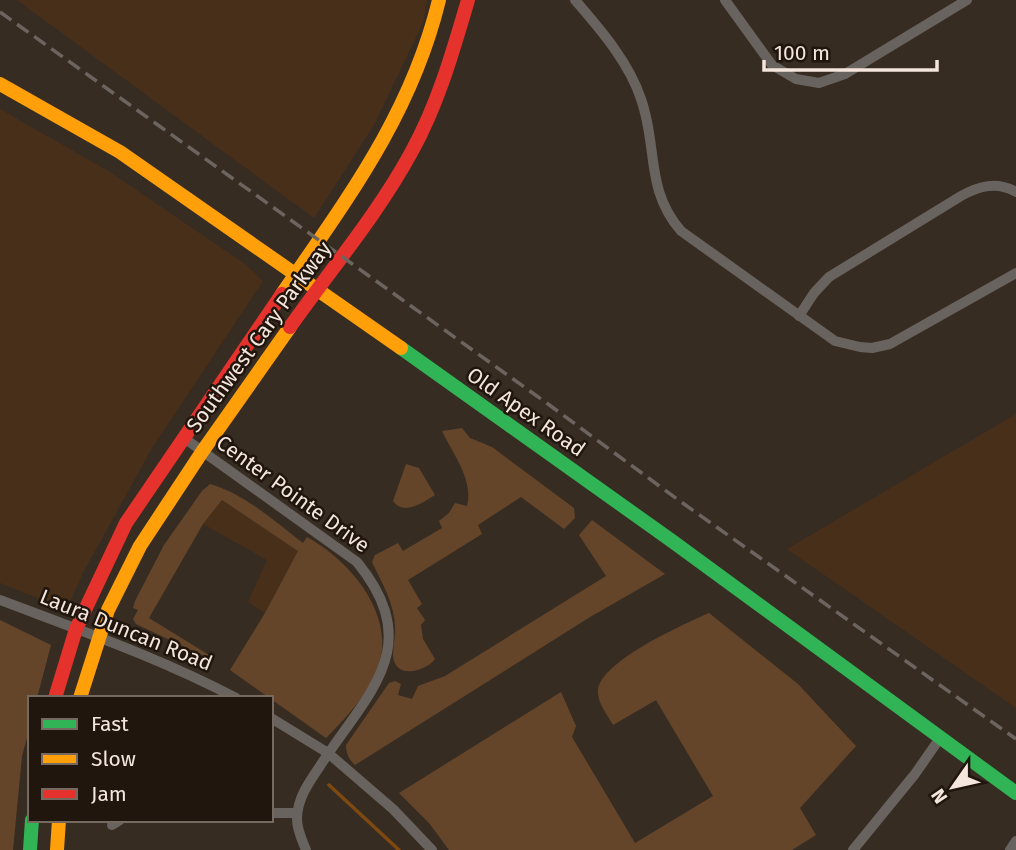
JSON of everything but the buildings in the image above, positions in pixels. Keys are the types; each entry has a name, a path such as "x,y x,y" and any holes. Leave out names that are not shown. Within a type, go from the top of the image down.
{"main road":[{"name":"Southwest Cary Parkway","path":"56,696 76,629 126,523 347,202 388,135 413,81 439,0"},
{"name":"Southwest Cary Parkway","path":"81,696 108,610 140,546 202,452 380,204 413,150 447,72 468,0"},
{"name":"Old Apex Road","path":"0,83 120,152 296,274 672,541 1016,793"},
{"path":"30,850 32,822"},
{"path":"58,850 59,822"}],"street":[{"path":"575,0 611,46 636,85 647,118 659,197 672,221 697,243 835,341 860,347 881,347 901,340 1016,273"},
{"path":"725,0 772,65 796,79 819,83 845,74 967,0"},
{"path":"799,316 814,293 829,277 961,196 979,187 992,185 1016,192"},
{"name":"Center Pointe Drive","path":"184,438 357,562 383,605 387,620 388,649 383,671 370,696 328,752 303,794 297,813"},
{"name":"Laura Duncan Road","path":"0,600 98,637 232,696"},
{"path":"273,719 328,752 393,809 432,850"},
{"path":"853,850 909,782 940,738"},
{"path":"273,813 297,813 297,823 306,850"},
{"path":"1010,850 1016,841"}],"shaded area":[{"path":"17,0 427,0 423,23 374,125 314,218"},
{"path":"0,109 110,172 245,264 263,281 152,448 84,571 68,606 62,608 0,583"},
{"path":"1016,414 1016,708 787,549"},
{"path":"462,428 470,438 492,447 574,508 575,518 564,529 521,497 478,525 482,534 408,580 422,604 417,608 425,620 421,625 423,639 435,659 414,671 402,670 394,661 393,611 372,562 375,555 398,543 403,551 442,528 439,521 449,513 455,503 467,506 468,487 465,477 442,431"},
{"path":"406,464 419,468 435,495 419,504 402,508 393,501"},
{"path":"210,484 235,494 303,543 307,537 323,547 352,574 374,607 382,645 379,664 364,694 326,738 273,700 273,696 267,696 230,670 265,613 298,551 222,500 203,524 149,618 209,655 208,658 136,624 133,619 138,610 133,608 135,601 164,545 202,491"},
{"path":"222,500 299,551 265,613 248,602 267,560 203,524"},
{"path":"592,520 665,574 590,617 355,765 348,756 346,745 389,683 395,681 401,684 398,695 412,699 418,686 445,676 606,576 579,535"},
{"path":"709,613 798,684 856,746 800,808 816,835 792,850 449,850 429,823 399,793 561,692 576,726 572,737 635,843 713,796 656,700 613,725 601,704 598,690 613,667 628,656"},
{"path":"0,620 51,645 38,696 28,696 28,734 22,756 13,850 0,850"}],"waterway":[{"path":"329,785 399,850"}],"railway":[{"path":"0,12 1016,739"}],"traffic: fast":[{"path":"401,348 672,541 1016,793"},
{"path":"30,850 32,822"}],"traffic: slow":[{"path":"282,294 353,190 394,119 427,42 439,0"},
{"path":"0,84 120,152 401,348"},
{"path":"81,696 108,610 140,546 290,327"},
{"path":"57,850 59,822"}],"traffic: jam":[{"path":"290,327 369,219 412,151 437,96 468,0"},
{"path":"56,696 76,629 126,523 282,294"}]}
